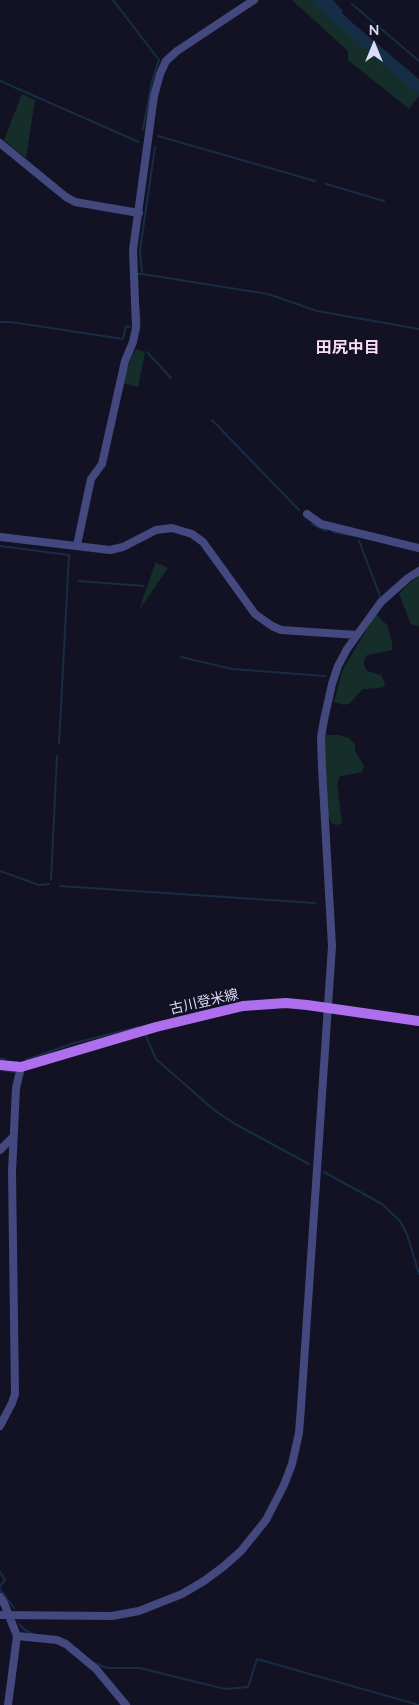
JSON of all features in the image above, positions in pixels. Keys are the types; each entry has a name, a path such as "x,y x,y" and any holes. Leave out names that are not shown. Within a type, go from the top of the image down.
{"main road":[{"name":"古川登米線","path":"0,1064 22,1067 156,1027 243,1006 286,1004 419,1021"}],"street":[{"path":"77,545 91,480 102,464 125,361 134,342 136,328 133,250 154,96 166,61 254,0"},
{"path":"0,143 66,197 75,202 139,213"},
{"path":"307,514 321,524 419,548"},
{"path":"0,537 110,550 117,549 156,530 172,528 192,534 203,542 255,614 272,626 281,630 357,634"},
{"path":"0,1615 112,1616 139,1611 182,1594 223,1567 255,1534 276,1502 292,1464 299,1433 332,946 324,829 321,737 327,703 335,675 347,650 381,602 408,578 419,571"},
{"path":"0,1426 12,1404 15,1394 12,1172 16,1088 22,1067"},
{"path":"0,1150 13,1137"},
{"path":"0,1597 17,1636 8,1705"},
{"path":"17,1636 57,1640 66,1644 96,1669 126,1705"}],"green space":[{"path":"292,0 311,0 419,92 419,96 409,109 348,60 348,51"},
{"path":"22,94 35,100 26,158 4,140"},
{"path":"136,349 145,352 138,387 123,383 131,357"},
{"path":"155,562 168,568 139,610 155,564"},
{"path":"419,576 419,626 411,624 399,594"},
{"path":"376,614 387,625 392,642 392,650 367,655 364,665 367,671 381,675 385,686 363,689 350,703 344,705 334,702 342,671"},
{"path":"326,735 339,735 349,738 355,744 355,751 364,766 362,772 340,776 337,784 342,823 337,825 331,823 328,815 324,744"}],"water":[{"path":"311,0 333,0 343,11 331,19"}],"waterway":[{"path":"113,0 159,60 152,81 143,130"},
{"path":"319,0 419,87"},
{"path":"352,4 419,61"},
{"path":"0,81 139,142"},
{"path":"158,136 315,181"},
{"path":"142,274 140,250 155,147"},
{"path":"326,184 384,201"},
{"path":"137,274 268,294 317,311 419,329"},
{"path":"138,325 140,325 139,309"},
{"path":"0,322 11,322 123,339 126,326 130,327"},
{"path":"147,352 171,378"},
{"path":"212,420 299,510"},
{"path":"312,524 326,531"},
{"path":"333,532 355,536"},
{"path":"359,541 380,596"},
{"path":"0,546 69,555 59,744"},
{"path":"79,581 144,586"},
{"path":"181,657 232,669 325,676"},
{"path":"51,880 57,756"},
{"path":"0,871 39,885 49,884"},
{"path":"60,886 315,903"},
{"path":"26,1060 71,1044 138,1027"},
{"path":"145,1034 156,1059 214,1110 235,1124 309,1164"},
{"path":"0,1059 5,1059"},
{"path":"2,1070 15,1071"},
{"path":"324,1172 382,1204 400,1221 407,1234 419,1274"},
{"path":"0,1572 5,1580 0,1586"},
{"path":"0,1589 14,1608"},
{"path":"19,1624 33,1634"},
{"path":"94,1663 107,1668 140,1668 225,1689 248,1687 257,1659 419,1705"}],"district":[{"name":"田尻中目","path":"348,348"}]}
